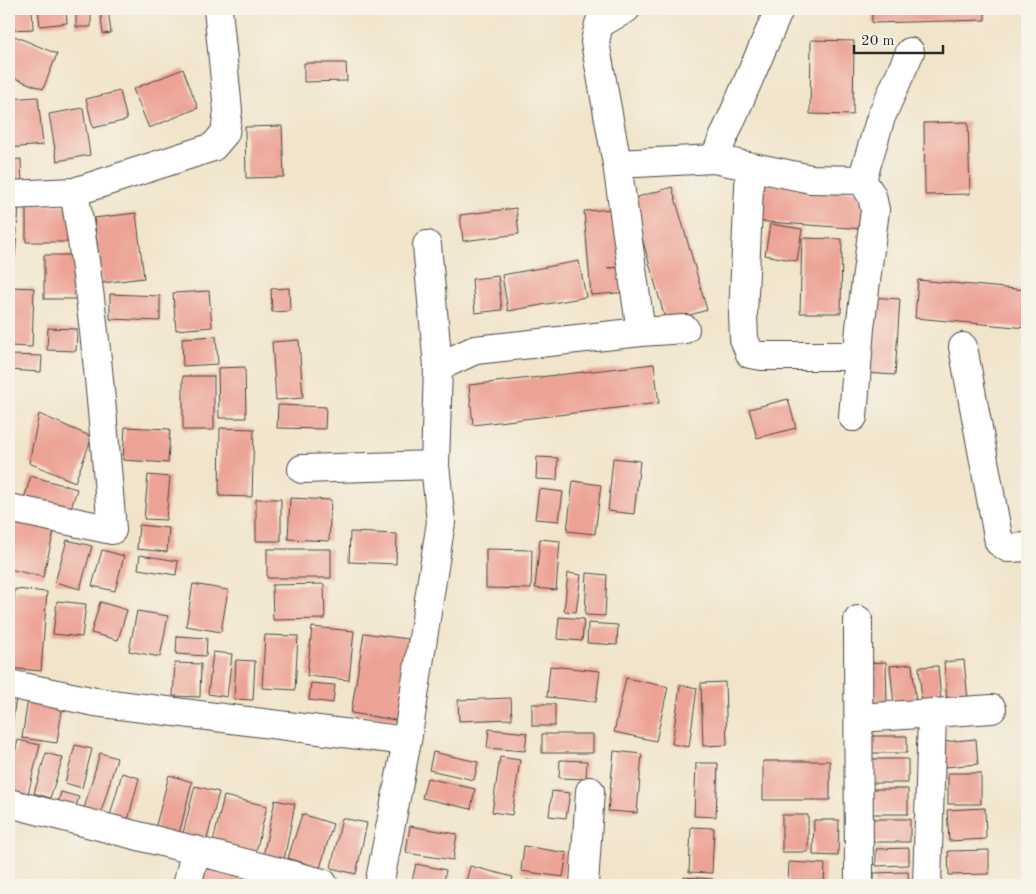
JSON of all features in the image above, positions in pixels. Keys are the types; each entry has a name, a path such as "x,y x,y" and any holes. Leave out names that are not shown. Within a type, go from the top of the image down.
{"street":[{"path":"9,195 74,192 213,147 225,133 228,111 218,9"},
{"path":"626,9 599,24 595,42 617,164 641,332"},
{"path":"714,159 779,10"},
{"path":"853,417 875,210 872,196 862,180 873,138 910,52"},
{"path":"617,164 714,159 811,180 862,180"},
{"path":"750,167 743,314 746,347 750,354 762,356 858,356"},
{"path":"9,508 112,530 102,404 82,235 74,192"},
{"path":"379,885 407,741 441,522 435,465 438,367 427,245"},
{"path":"438,367 475,350 685,329"},
{"path":"963,347 1000,542 1008,548 1027,548"},
{"path":"302,469 435,465"},
{"path":"858,620 860,718 859,885"},
{"path":"9,684 95,702 407,741"},
{"path":"860,718 932,715 992,709"},
{"path":"927,885 932,715"},
{"path":"584,885 590,790"},
{"path":"9,803 324,882 323,885"},
{"path":"187,885 196,850"}],"building":[{"path":"9,9 32,9 33,29 9,30"},
{"path":"38,9 66,9 67,23 40,26"},
{"path":"76,9 91,9 91,27 76,27"},
{"path":"100,9 108,9 111,33 103,34"},
{"path":"872,9 985,9 985,20 872,23"},
{"path":"12,35 57,54 43,89 9,76 9,43"},
{"path":"811,40 854,41 853,115 810,114"},
{"path":"304,63 346,63 347,81 304,82"},
{"path":"183,69 198,108 149,128 133,89"},
{"path":"120,91 127,120 93,128 86,99"},
{"path":"38,97 43,145 9,148 9,99"},
{"path":"83,108 90,155 57,161 49,114"},
{"path":"968,122 970,194 925,195 924,123"},
{"path":"282,126 284,177 246,178 245,127"},
{"path":"21,159 22,187 9,188 9,160"},
{"path":"755,184 866,192 863,229 754,221"},
{"path":"672,187 707,310 666,322 631,199"},
{"path":"26,205 74,205 74,242 26,242"},
{"path":"9,206 19,207 15,258 9,258"},
{"path":"516,208 519,234 463,241 460,215"},
{"path":"616,209 621,267 607,268 629,267 631,292 591,295 584,211"},
{"path":"136,213 144,278 102,283 94,218"},
{"path":"770,224 802,229 797,261 765,255"},
{"path":"802,238 842,239 841,313 800,313"},
{"path":"44,255 82,255 82,299 44,299"},
{"path":"579,261 586,297 508,311 502,275"},
{"path":"498,276 502,310 475,313 472,279"},
{"path":"918,280 1027,290 1027,328 915,318"},
{"path":"12,287 34,288 32,347 10,346"},
{"path":"289,288 290,311 272,312 271,289"},
{"path":"209,291 212,327 176,330 173,293"},
{"path":"110,294 160,296 160,321 110,319"},
{"path":"870,297 900,299 895,375 865,373"},
{"path":"48,328 77,329 76,351 47,350"},
{"path":"216,336 218,364 183,366 182,338"},
{"path":"299,340 303,398 276,400 272,342"},
{"path":"9,355 42,356 41,372 9,370"},
{"path":"654,364 659,403 473,425 469,385"},
{"path":"245,367 246,418 219,418 218,368"},
{"path":"183,376 214,376 214,430 183,430"},
{"path":"788,399 796,428 757,438 749,409"},
{"path":"278,405 326,407 325,429 277,428"},
{"path":"39,414 92,437 75,482 29,463"},
{"path":"125,427 170,429 168,463 123,460"},
{"path":"220,428 254,429 252,497 219,496"},
{"path":"537,457 558,458 557,480 536,479"},
{"path":"613,458 640,461 634,514 608,511"},
{"path":"148,475 170,477 166,520 144,519"},
{"path":"31,476 77,489 69,515 23,502"},
{"path":"573,481 601,485 595,534 567,531"},
{"path":"539,489 563,492 559,521 535,519"},
{"path":"290,498 331,500 329,541 288,539"},
{"path":"256,499 281,499 281,541 256,541"},
{"path":"12,512 56,523 43,577 9,569 9,526"},
{"path":"139,525 169,528 167,552 137,549"},
{"path":"350,532 397,534 396,564 349,562"},
{"path":"540,539 560,541 556,590 535,588"},
{"path":"67,540 92,546 80,589 55,582"},
{"path":"267,549 331,549 331,578 267,578"},
{"path":"486,549 532,550 531,589 486,588"},
{"path":"102,550 124,556 115,591 92,586"},
{"path":"140,555 178,561 176,575 138,569"},
{"path":"568,573 581,575 576,612 564,611"},
{"path":"587,573 607,575 605,616 585,615"},
{"path":"193,584 228,590 221,632 186,626"},
{"path":"324,584 325,619 273,620 272,585"},
{"path":"15,589 47,592 41,671 9,668"},
{"path":"57,601 86,604 82,637 53,634"},
{"path":"100,602 127,610 118,640 91,633"},
{"path":"137,611 168,616 160,657 129,651"},
{"path":"559,617 584,619 582,641 557,639"},
{"path":"588,623 618,625 617,645 587,643"},
{"path":"312,627 354,631 349,680 307,676"},
{"path":"364,633 415,640 402,721 351,713"},
{"path":"265,635 298,636 295,690 262,688"},
{"path":"177,636 207,638 206,656 176,654"},
{"path":"213,652 232,654 227,697 208,694"},
{"path":"236,660 255,661 253,700 234,699"},
{"path":"964,660 968,700 947,702 944,662"},
{"path":"886,662 887,703 866,704 865,663"},
{"path":"175,663 201,664 200,697 173,696"},
{"path":"912,664 916,703 894,705 890,666"},
{"path":"550,666 600,671 596,702 547,697"},
{"path":"938,666 941,701 922,702 919,667"},
{"path":"626,678 668,687 656,741 614,732"},
{"path":"725,682 727,745 703,746 701,683"},
{"path":"311,683 335,685 333,703 309,700"},
{"path":"680,685 697,688 689,747 672,744"},
{"path":"9,697 16,698 11,730 9,730"},
{"path":"511,698 512,719 459,721 458,700"},
{"path":"28,699 63,703 57,743 22,738"},
{"path":"532,704 555,704 555,726 532,726"},
{"path":"489,729 527,733 525,751 487,748"},
{"path":"542,734 593,734 593,753 542,753"},
{"path":"870,736 907,736 907,753 870,753"},
{"path":"976,739 978,764 945,767 943,742"},
{"path":"18,740 40,745 26,802 9,798 9,778"},
{"path":"75,745 92,749 82,788 65,783"},
{"path":"614,751 642,754 637,813 608,811"},
{"path":"433,752 478,762 474,780 429,770"},
{"path":"46,753 63,758 50,798 34,793"},
{"path":"100,753 117,758 100,816 83,812"},
{"path":"500,757 520,760 512,815 492,812"},
{"path":"866,759 908,759 908,783 866,783"},
{"path":"560,760 587,761 586,779 559,778"},
{"path":"763,761 830,761 830,800 763,800"},
{"path":"696,763 718,763 716,817 694,816"},
{"path":"122,773 139,778 127,824 109,819"},
{"path":"948,773 981,773 981,804 948,804"},
{"path":"169,775 192,782 178,839 154,833"},
{"path":"427,778 475,789 471,809 422,798"},
{"path":"195,786 219,792 206,843 182,837"},
{"path":"869,789 908,789 908,814 869,814"},
{"path":"552,791 570,793 566,818 549,816"},
{"path":"61,792 79,797 74,812 57,806"},
{"path":"224,796 267,806 256,852 213,842"},
{"path":"275,800 295,804 284,860 263,856"},
{"path":"985,808 986,839 949,841 947,810"},
{"path":"302,814 333,824 320,868 288,858"},
{"path":"782,815 808,815 808,852 782,852"},
{"path":"342,818 367,823 356,874 331,868"},
{"path":"868,819 910,819 910,842 868,842"},
{"path":"814,820 839,820 838,856 813,855"},
{"path":"410,826 457,834 453,860 406,853"},
{"path":"691,827 714,828 712,873 689,872"},
{"path":"524,846 567,853 563,877 521,871"},
{"path":"909,848 909,865 876,866 876,849"},
{"path":"989,850 989,874 949,875 948,851"},
{"path":"789,862 825,864 824,885 788,885"},
{"path":"416,864 446,870 443,885 411,885"},
{"path":"470,866 513,877 511,885 465,885"},
{"path":"199,867 251,876 250,885 196,885"},
{"path":"908,872 909,885 874,885 874,873"},
{"path":"684,877 713,879 713,885 683,885"},
{"path":"527,880 555,884 555,885 526,885"}]}
